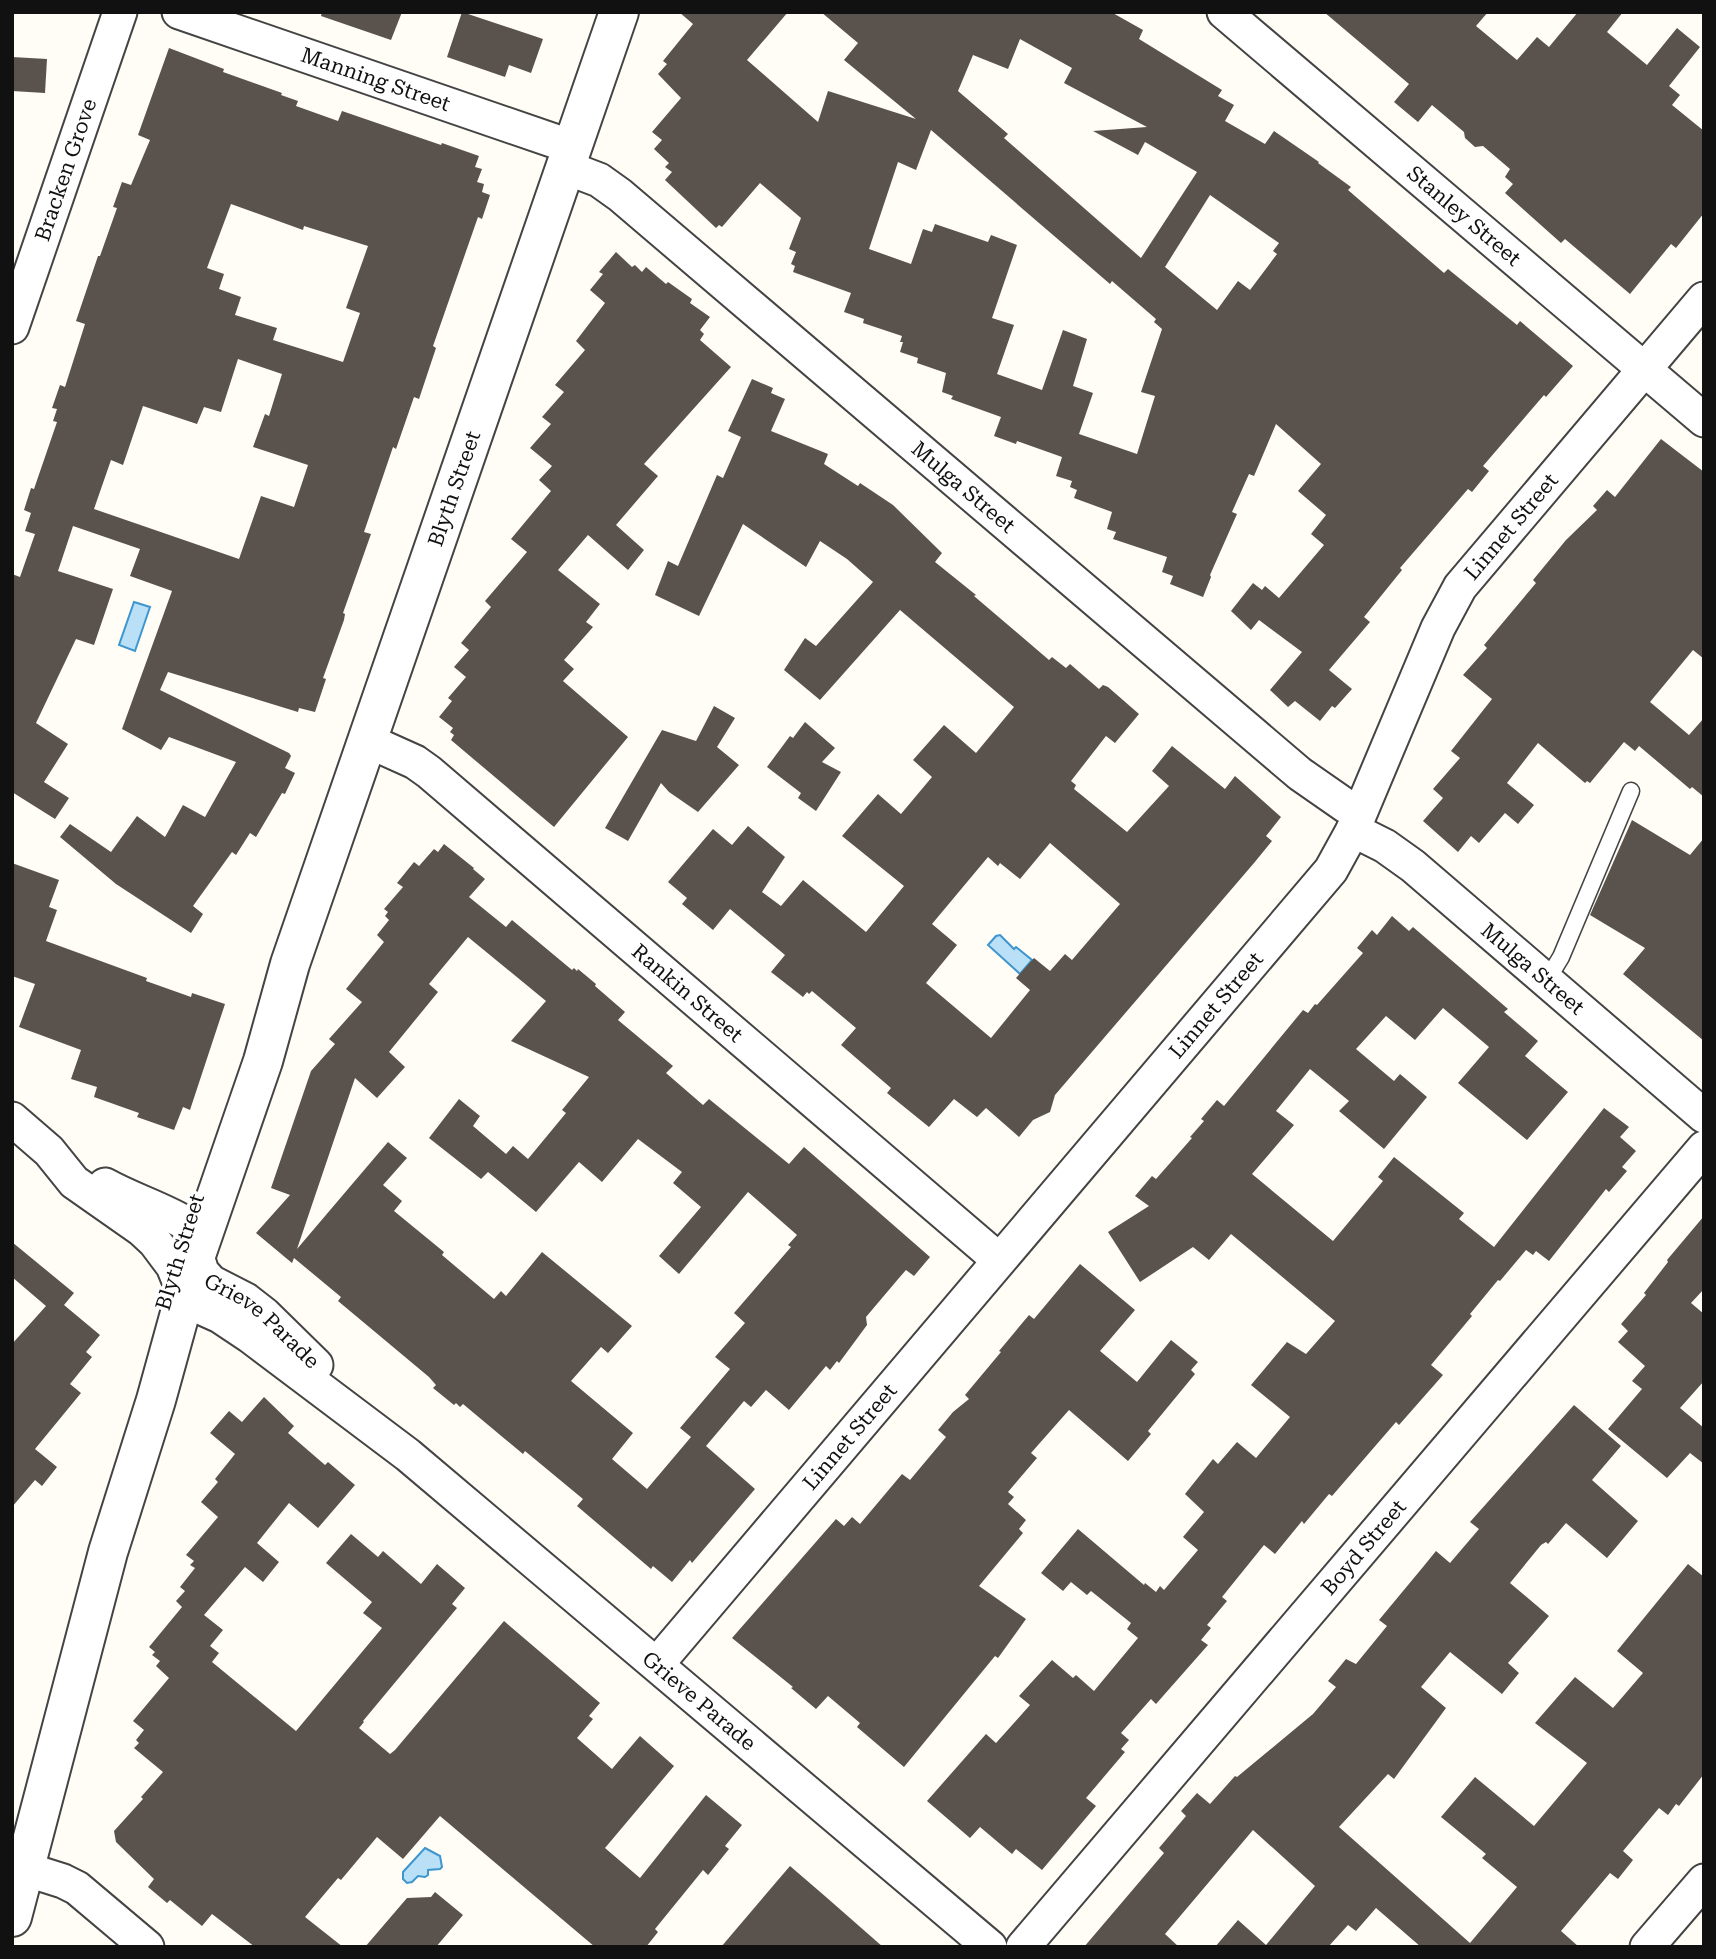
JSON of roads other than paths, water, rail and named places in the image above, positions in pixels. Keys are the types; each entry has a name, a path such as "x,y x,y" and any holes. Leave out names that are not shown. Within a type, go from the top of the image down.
{"street":[{"name":"Bracken Grove","path":"12,327 120,12"},
{"name":"Manning Street","path":"178,12 569,157"},
{"name":"Blyth Street","path":"12,1917 25,1869 24,1824 108,1552 185,1261 263,1061 290,964 366,740 619,12"},
{"name":"Stanley Street","path":"1224,12 1704,420"},
{"name":"Mulga Street","path":"569,157 620,195 1300,774 1346,806 1385,846 1413,866 1704,1116"},
{"name":"Linnet Street","path":"657,1664 1331,870 1357,820 1438,628 1460,587 1704,299"},
{"name":"Rankin Street","path":"366,740 415,762 429,772 999,1259"},
{"name":"Grieve Parade","path":"12,1119 49,1151 130,1199 165,1212 185,1261 220,1316 408,1455 990,1947"},
{"name":"Boyd Street","path":"1023,1947 1704,1148"},
{"name":"Grieve Parade","path":"49,1151 74,1182 141,1229 155,1242 202,1272 211,1282 246,1300 264,1314 408,1455"},
{"path":"25,1869 77,1888 147,1947"},
{"path":"1647,1947 1704,1881"}],"lane":[{"path":"1547,980 1561,957 1631,791"}],"water":[{"path":"134,602 150,607 135,651 119,645"},
{"path":"1000,935 1014,949 1016,947 1032,960 1020,974 988,945"},
{"path":"425,1848 440,1856 442,1867 428,1870 425,1877 418,1876 407,1883 403,1879 403,1872"}]}
